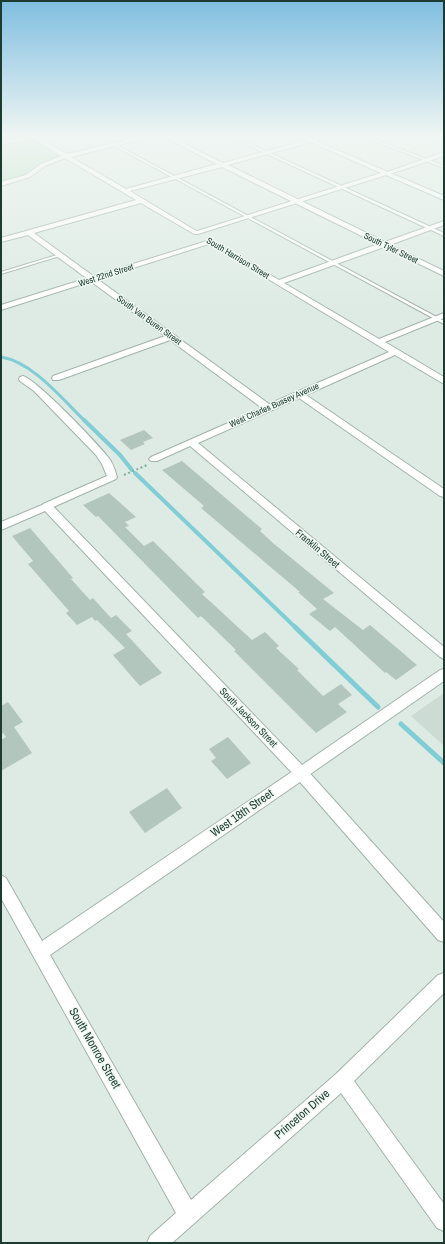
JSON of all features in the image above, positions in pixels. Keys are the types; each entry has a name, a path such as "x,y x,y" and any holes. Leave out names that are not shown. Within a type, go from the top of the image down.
{"street":[{"name":"South Harrison Street","path":"130,194 444,381"},
{"name":"South Tyler Street","path":"284,194 444,274"},
{"path":"196,233 322,194"},
{"path":"1,240 141,201"},
{"path":"279,282 444,223"},
{"name":"South Van Buren Street","path":"29,232 268,408"},
{"name":"West 22nd Street","path":"1,308 210,242"},
{"path":"379,342 444,315"},
{"path":"56,378 171,337"},
{"name":"West Charles Bussey Avenue","path":"154,459 395,352"},
{"path":"1,526 112,477 107,462 99,453 37,389 23,379"},
{"path":"299,394 444,494"},
{"name":"Franklin Street","path":"191,442 444,654"},
{"name":"South Jackson Street","path":"47,506 302,773 444,934"},
{"name":"West 18th Street","path":"40,952 444,674"},
{"name":"South Monroe Street","path":"1,883 188,1214"},
{"name":"Princeton Drive","path":"157,1243 188,1214 342,1080 444,981"},
{"path":"342,1080 444,1220"}],"lane":[{"path":"205,194 444,323"},
{"path":"355,194 444,235"},
{"path":"1,273 61,255"}],"path":[{"path":"129,473 139,469"}],"shaded area":[{"path":"444,693 444,746 411,716"}],"building":[{"path":"144,430 153,438 143,442 145,444 131,450 120,440"},
{"path":"182,461 262,529 260,531 273,543 334,593 323,599 363,630 370,625 417,665 396,680 386,672 385,673 335,627 330,631 309,614 317,609 298,592 300,592 201,508 204,506 162,470"},
{"path":"109,493 136,517 125,522 129,526 125,527 144,546 153,541 205,592 202,594 252,640 265,632 279,646 276,648 299,669 297,670 323,696 341,684 352,695 338,704 347,712 316,733 234,651 236,650 201,616 198,618 98,516 96,517 83,505"},
{"path":"30,528 90,600 93,598 111,618 116,615 132,631 126,634 162,673 140,686 113,655 125,648 97,620 95,621 92,617 77,625 66,613 69,611 28,564 33,561 12,536"},
{"path":"8,702 23,722 14,727 32,753 1,771 1,740 6,737 3,733 1,734 1,706"},
{"path":"228,737 251,763 227,779 211,761 216,758 209,749"},
{"path":"167,788 182,808 145,833 129,812"}],"waterway":[{"path":"1,357 13,360 36,374 57,392 85,421"},
{"path":"85,421 120,455 132,470"},
{"path":"135,473 296,628"},
{"path":"295,627 378,707"},
{"path":"401,724 444,763"}]}
